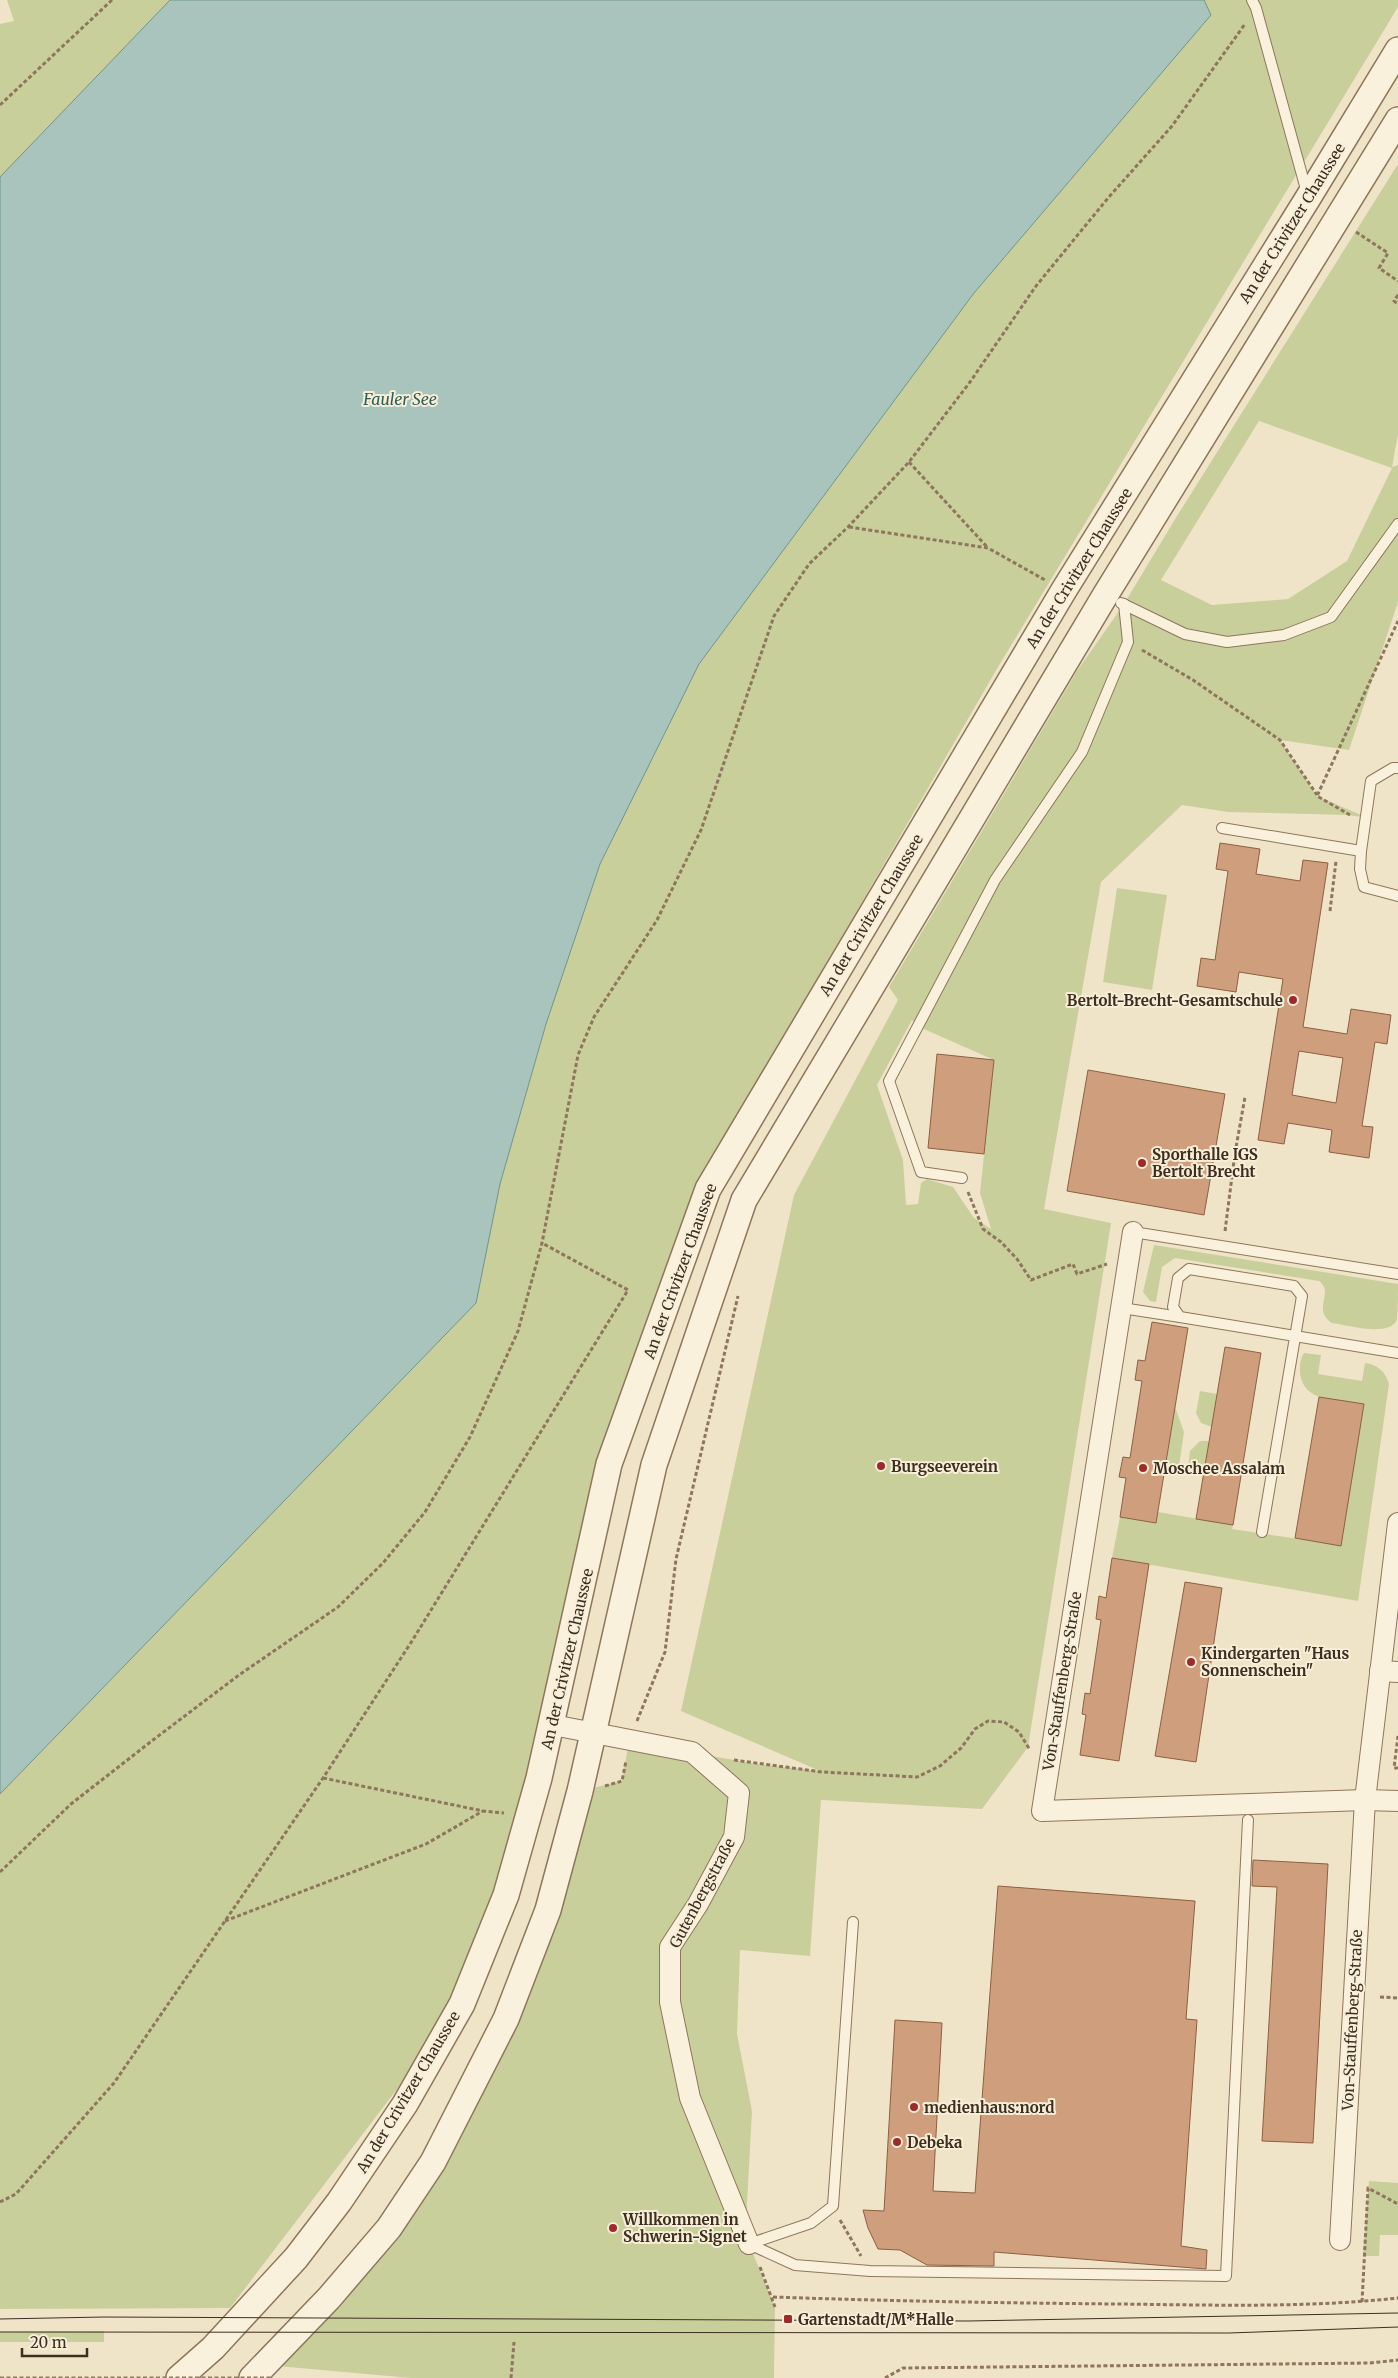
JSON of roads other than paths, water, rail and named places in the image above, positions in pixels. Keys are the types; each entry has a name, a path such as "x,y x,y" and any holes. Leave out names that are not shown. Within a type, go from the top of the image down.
{"street":[{"name":"An der Crivitzer Chaussee","path":"179,2378 213,2348 301,2251 350,2186 405,2104 462,2004 506,1895 553,1725 609,1464 708,1189 1064,590 1398,50"},
{"path":"252,2378 329,2298 390,2228 433,2162 506,2019 548,1910 593,1734 654,1465 744,1200 1115,599 1398,120"},
{"name":"Von-Stauffenberg-Straße","path":"1133,1232 1042,1811 1365,1800 1398,1801"},
{"name":"Von-Stauffenberg-Straße","path":"1340,2240 1365,1800 1389,1671 1398,1523"},
{"name":"Gutenbergstraße","path":"553,1725 692,1752 739,1793 734,1837 698,1904 670,1947 670,2002 690,2098 749,2244"}],"lane":[{"path":"1254,4 1308,198"},
{"path":"1115,599 1185,634 1228,642 1284,635 1331,616 1398,524"},
{"path":"962,1178 921,1172 889,1081 995,880 1082,752 1128,642 1115,599"},
{"path":"1398,768 1393,768 1372,780 1368,818 1361,851 1360,870 1364,887 1398,896"},
{"path":"1222,828 1361,851"},
{"path":"1133,1232 1398,1274"},
{"path":"1180,1316 1173,1307 1178,1278 1189,1269 1294,1286 1302,1296 1262,1532"},
{"path":"1122,1308 1398,1353"},
{"path":"749,2244 795,2264 870,2271 1226,2276 1248,1820"},
{"path":"749,2244 811,2223 833,2206 853,1922"}],"water":[{"name":"Fauler See","path":"170,0 1204,0 1211,15 974,293 699,664 600,864 546,1024 500,1184 476,1303 0,1794 0,177"}],"tram line":[{"path":"0,2319 104,2317 968,2321 1398,2313"},
{"path":"0,2332 1229,2333 1398,2327"}],"place":[{"name":"Bertolt-Brecht-Gesamtschule","path":"1293,1000"},
{"name":"Sporthalle IGS Bertolt Brecht","path":"1142,1163"},
{"name":"Burgseeverein","path":"881,1466"},
{"name":"Moschee Assalam","path":"1143,1468"},
{"name":"Kindergarten \"Haus Sonnenschein\"","path":"1191,1662"},
{"name":"medienhaus:nord","path":"914,2107"},
{"name":"Debeka","path":"897,2142"},
{"name":"Willkommen in Schwerin-Signet","path":"613,2228"},
{"name":"Gartenstadt/M*Halle","path":"788,2319"}]}
